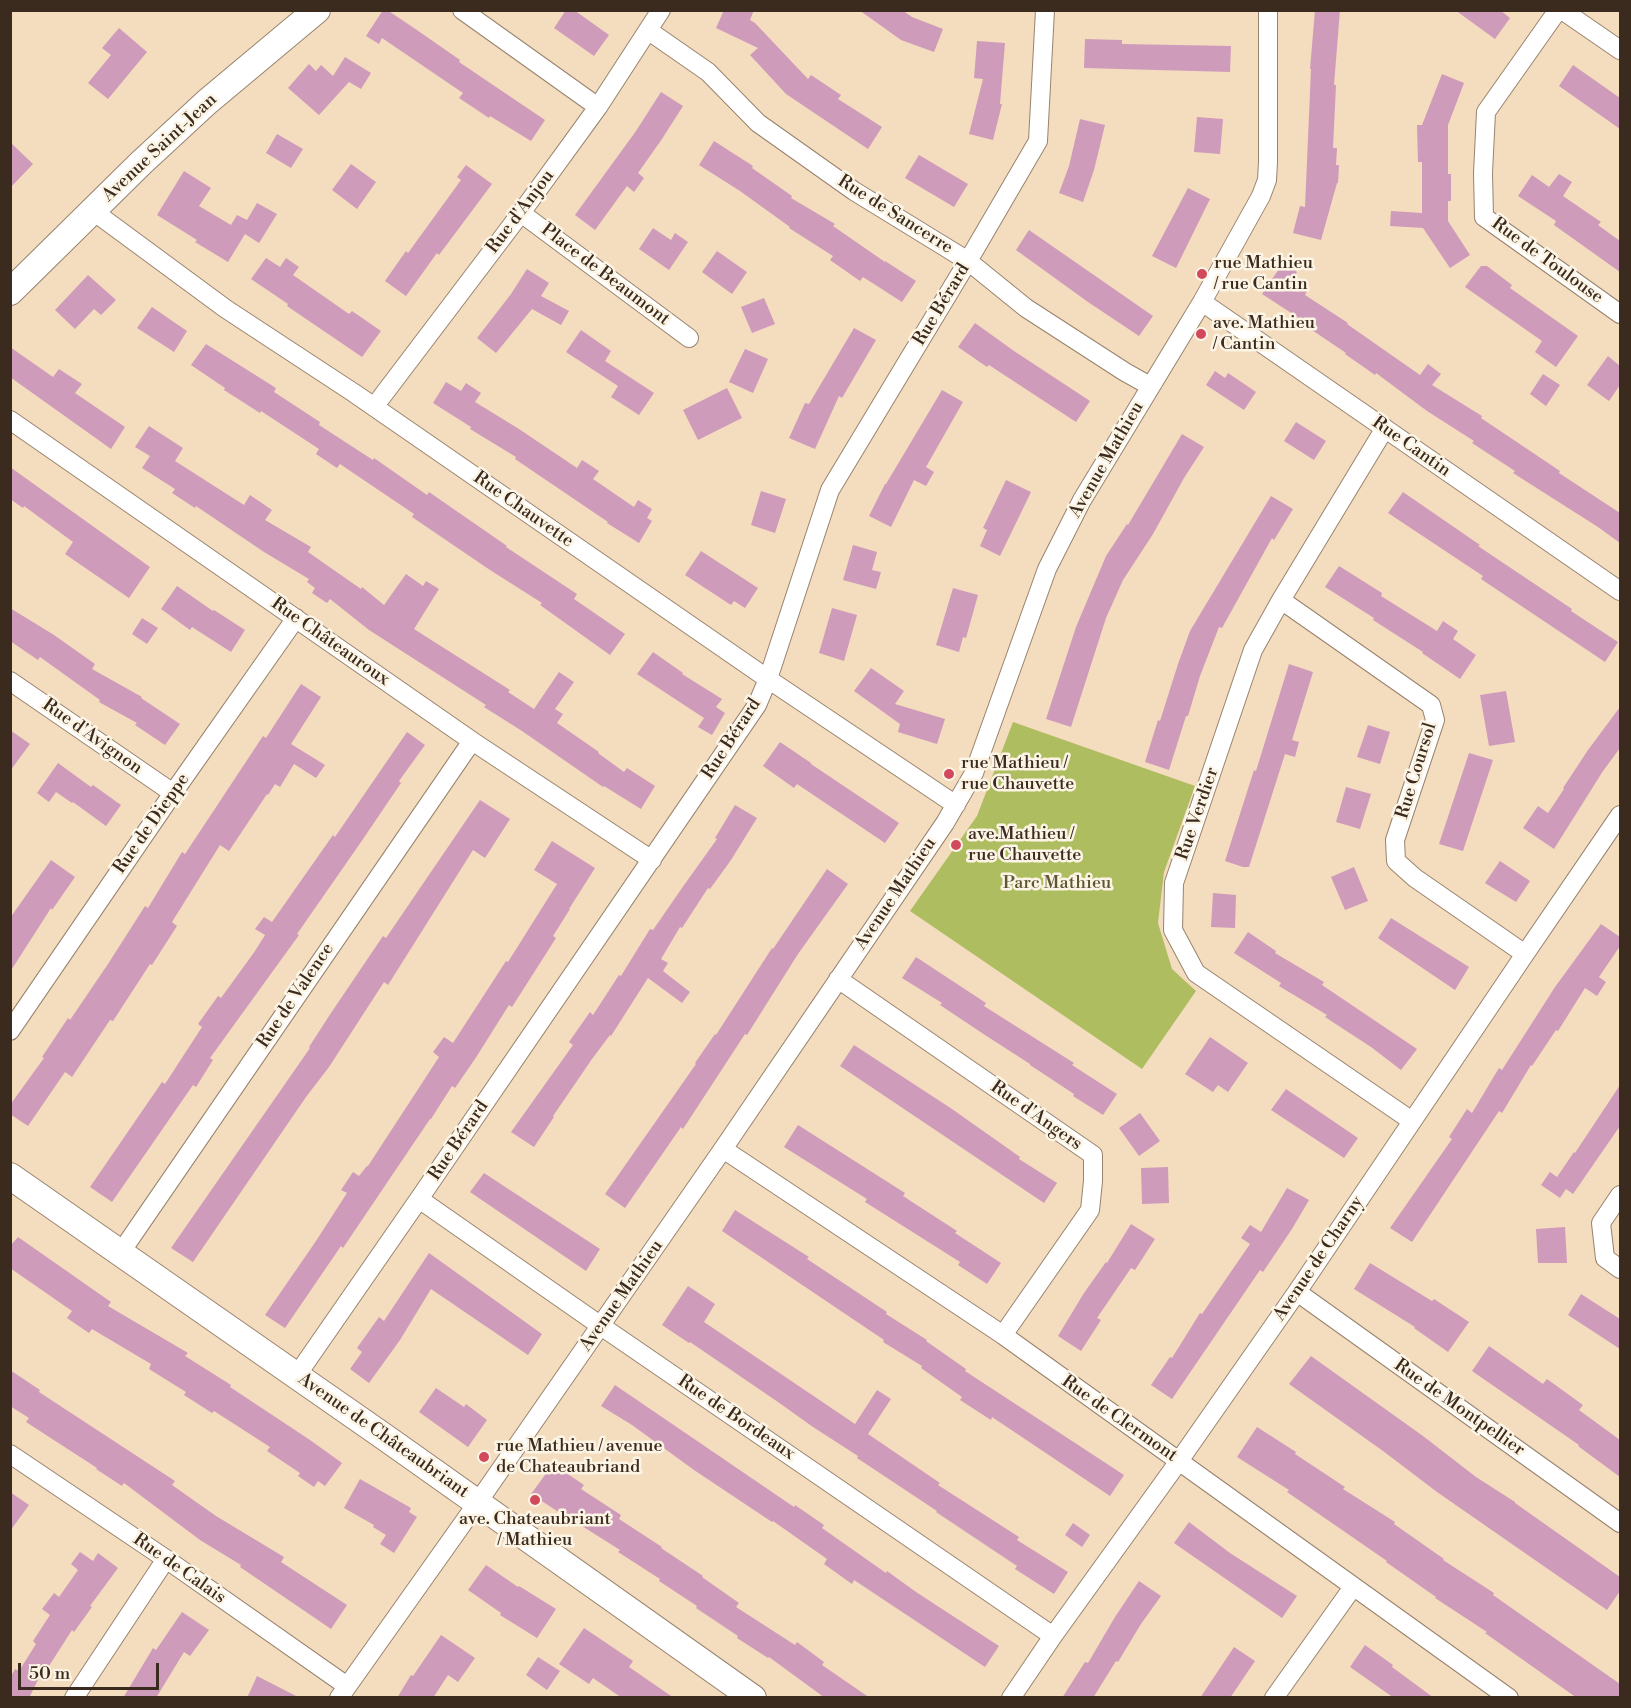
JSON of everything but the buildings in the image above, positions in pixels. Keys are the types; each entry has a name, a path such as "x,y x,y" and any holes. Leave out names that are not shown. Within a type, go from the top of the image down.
{"street":[{"name":"Avenue Saint-Jean","path":"10,292 141,163 207,102 317,10"},
{"path":"462,10 598,107"},
{"name":"Rue d'Anjou","path":"374,407 598,107 662,10"},
{"name":"Rue Bérard","path":"297,1375 757,705 768,679 830,490 1038,141 1045,10"},
{"name":"Avenue Mathieu","path":"343,1692 601,1326 956,805 979,760 1047,568 1082,501 1202,302 1261,196 1267,180 1268,10"},
{"path":"1560,10 1620,51"},
{"name":"Rue de Toulouse","path":"1560,10 1486,112 1483,173 1484,217 1620,314"},
{"name":"Rue de Sancerre","path":"649,31 708,72 758,123 854,191 968,261 1026,308 1150,386"},
{"name":"Rue Chauvette","path":"93,211 226,309 374,407 768,679 956,805"},
{"name":"Place de Beaumont","path":"521,213 689,338"},
{"name":"Rue Cantin","path":"1202,302 1620,591"},
{"name":"Rue Châteauroux","path":"10,420 472,741 652,860"},
{"name":"Rue Verdier","path":"1385,428 1253,650 1174,884 1173,930 1196,973 1412,1121"},
{"name":"Rue Coursol","path":"1281,600 1431,705 1435,720 1395,840 1396,861 1415,878 1525,954"},
{"name":"Rue de Dieppe","path":"10,1031 296,618"},
{"name":"Rue d'Avignon","path":"10,681 173,793"},
{"name":"Rue de Valence","path":"121,1252 472,741"},
{"name":"Avenue de Charny","path":"1011,1698 1297,1292 1620,815"},
{"name":"Rue d'Angers","path":"838,979 1093,1155 1094,1181 1090,1210 1003,1335"},
{"name":"Rue de Clermont","path":"723,1149 1003,1335 1509,1698"},
{"name":"Avenue de Châteaubriant","path":"10,1176 478,1502 753,1698"},
{"path":"1620,1195 1601,1223 1605,1258 1620,1269"},
{"name":"Rue de Bordeaux","path":"420,1199 1053,1636"},
{"name":"Rue de Montpellier","path":"1297,1292 1620,1523"},
{"name":"Rue de Calais","path":"10,1454 166,1559 343,1692"},
{"path":"75,1698 166,1559"},
{"path":"1274,1698 1353,1587"}],"green space":[{"name":"Parc Mathieu","path":"1013,722 1195,786 1164,872 1158,923 1172,969 1196,991 1142,1069 910,911 977,816"}],"place":[{"name":"rue Mathieu / rue Cantin","path":"1202,274"},
{"name":"ave. Mathieu / Cantin","path":"1201,334"},
{"name":"rue Mathieu / rue Chauvette","path":"949,774"},
{"name":"ave.Mathieu / rue Chauvette","path":"956,845"},
{"name":"rue Mathieu / avenue de Chateaubriand","path":"484,1457"},
{"name":"ave. Chateaubriant / Mathieu","path":"535,1500"}]}
